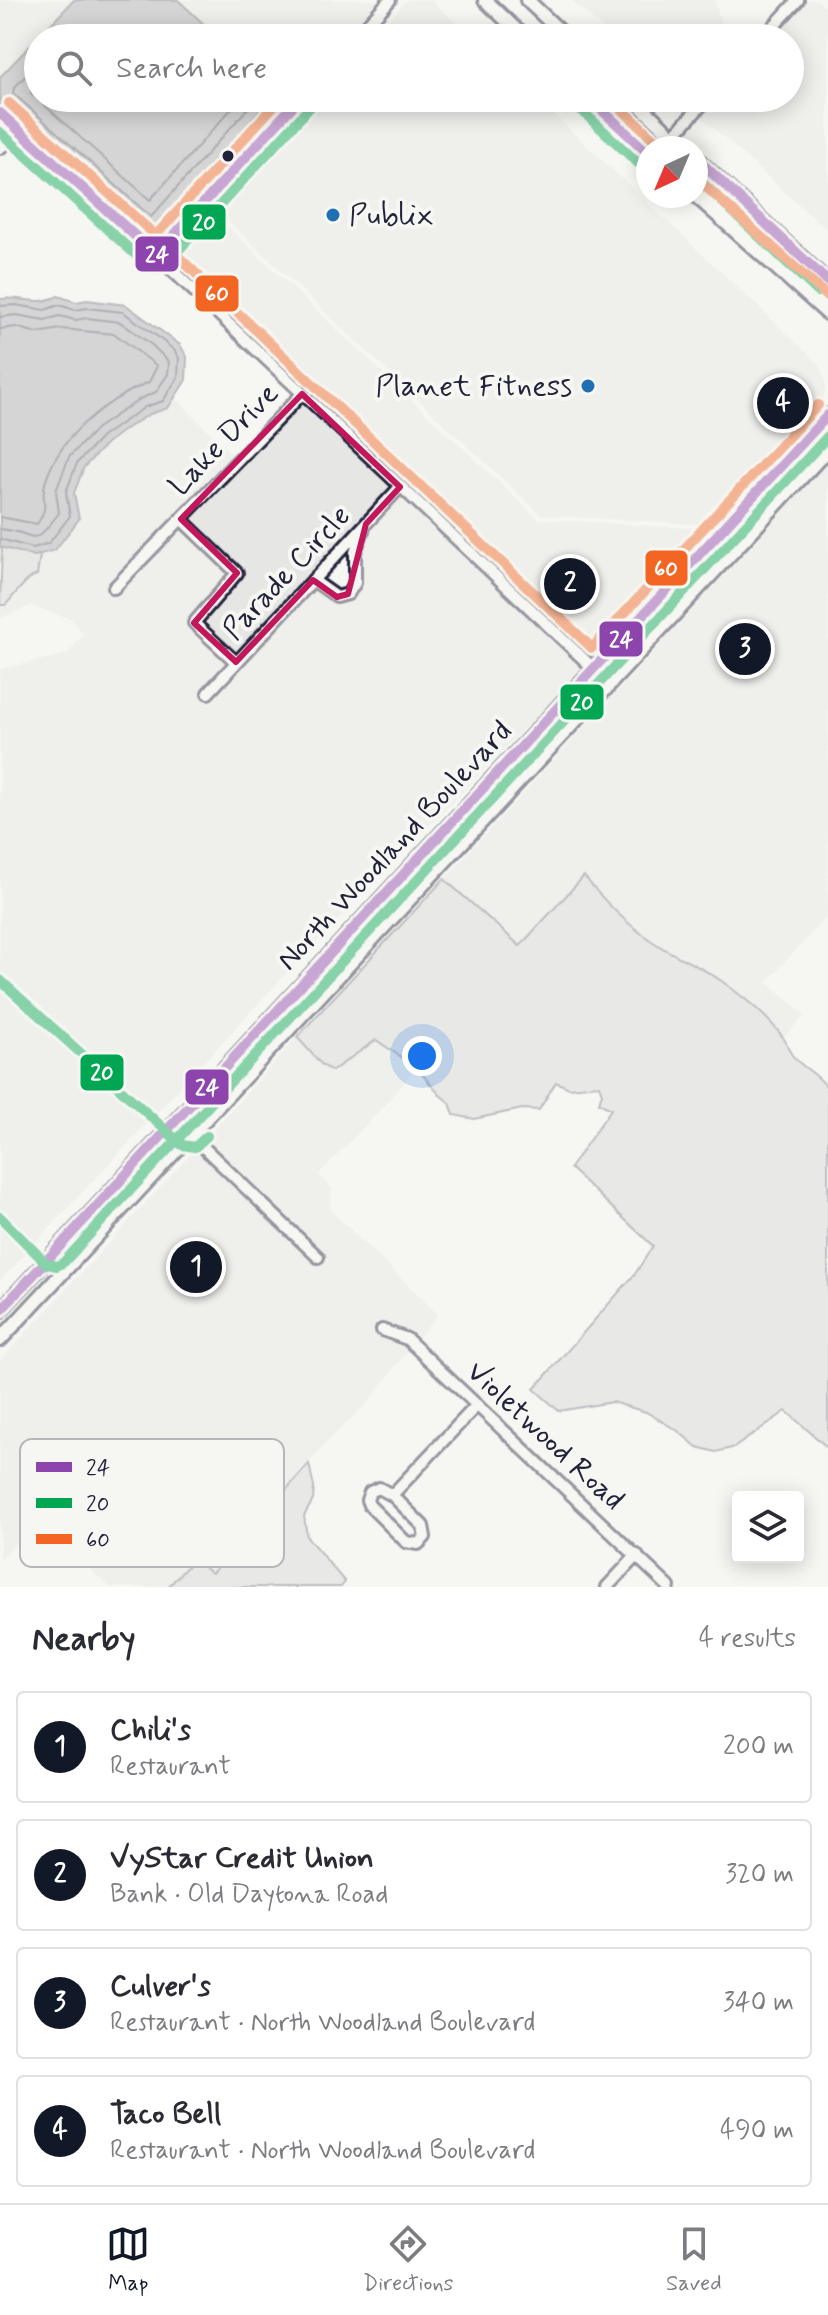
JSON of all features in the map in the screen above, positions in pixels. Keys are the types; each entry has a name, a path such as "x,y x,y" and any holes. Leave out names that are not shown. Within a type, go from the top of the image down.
{"main road":[{"path":"485,0 510,24"},
{"path":"527,0 552,24"},
{"path":"603,112 636,142"},
{"path":"647,112 673,136"},
{"path":"620,128 641,136"},
{"path":"708,169 828,282"},
{"path":"708,207 827,314"},
{"name":"North Woodland Boulevard","path":"0,1311 828,415"},
{"name":"North Woodland Boulevard","path":"0,1340 828,449"},
{"path":"686,602 699,573 700,552"},
{"path":"607,688 606,665 612,647"},
{"path":"540,760 562,721 591,690 593,668"},
{"path":"403,905 400,890 408,871"},
{"path":"371,940 385,914 386,895"}],"street":[{"path":"368,24 390,0"},
{"path":"776,24 798,0"},
{"path":"156,255 287,112"},
{"path":"673,136 695,112"},
{"path":"0,113 156,255 593,668"},
{"path":"0,148 21,133"},
{"name":"Lake Drive","path":"114,588 302,394"},
{"name":"Parade Circle","path":"208,693 400,487"},
{"name":"Lake Drive","path":"181,519 237,573 194,623 236,662"},
{"path":"313,580 337,597 348,594 355,583 355,552 366,524"},
{"path":"176,1121 318,1257"},
{"name":"Violetwood Road","path":"382,1330 407,1339 669,1587"},
{"path":"392,1495 477,1405"},
{"path":"379,1488 392,1495 423,1526 425,1537 418,1544 406,1542 367,1500 370,1492 379,1488"},
{"path":"607,1587 637,1555"}],"highlighted area":[{"path":"302,394 400,487 366,524 348,594 337,597 313,580 236,662 194,623 237,573 181,519"}],"shaded area":[{"path":"0,0 74,0 51,24 24,24 24,52 0,77"},
{"path":"178,0 383,0 361,24 204,24"},
{"path":"407,0 431,0 457,24 384,24"},
{"path":"571,0 715,0 721,24 598,24"},
{"path":"805,0 817,0 828,10 828,231 699,115 702,112 804,112 804,24 784,24"},
{"path":"268,112 280,112 156,247 145,237 161,235"},
{"path":"302,112 551,112 636,192 636,208 653,208 819,364 826,385 822,405 708,525 541,515 213,207"},
{"path":"209,205 210,210 538,519 707,529 732,506 592,659 164,254"},
{"path":"175,397 234,457 107,589 114,596 180,527 229,574 190,620 191,628 229,663 201,693 208,700 313,588 334,601 353,597 360,583 360,552 371,526 400,495 584,667 293,966 0,1281 0,669 68,654 83,634 72,619 31,606 0,618 0,605 5,605 29,577 37,575 40,555 55,550 79,519 74,493 84,467 107,443 149,414 167,408"},
{"path":"301,402 393,487 237,655 202,622 241,576 241,569 189,519"},
{"path":"828,463 828,915 767,982 805,1015 783,1038 751,1007 626,923 584,877 520,946 444,879"},
{"path":"2,546 40,555 37,575 5,605 0,605"},
{"path":"584,876 610,906 639,932 713,975 755,1007 778,1031 796,1060 828,1089 828,1448 786,1411 735,1447 716,1452 697,1447 678,1431 646,1412 612,1402 559,1411 534,1389 635,1274 653,1246 570,1168 611,1109 599,1103 602,1093 599,1085 569,1088 556,1082 539,1110 522,1109 474,1119 454,1115 450,1103 416,1067 376,1040 332,1071 321,1064 297,1037 444,879 520,946"},
{"path":"297,1037 321,1064 332,1071 375,1040 416,1067 388,1102 318,1175 332,1188 330,1210 438,1314 417,1340 410,1334 379,1323 375,1333 409,1349 370,1400 325,1444 284,1491 284,1439 20,1439 20,1538 0,1560 0,1361 196,1148 317,1264 325,1257 204,1140"},
{"path":"309,1464 314,1487 313,1500 304,1516 307,1537 345,1582 341,1587 168,1587 187,1567 203,1567 212,1573 217,1567 284,1567 284,1492"},
{"path":"87,1567 187,1567 168,1587 110,1587"},
{"path":"203,1567 217,1567 212,1573"}],"water":[{"path":"74,0 178,0 204,24 51,24"},
{"path":"24,52 24,112 268,112 161,235 145,237 0,105 0,77"},
{"path":"58,296 76,302 87,300 126,305 180,345 187,357 186,380 168,408 150,414 127,428 84,467 74,493 79,519 55,550 34,556 0,547 0,299 43,301"}],"transit line":[{"name":"60","path":"9,103 166,245 592,648 818,405"},
{"name":"60","path":"146,246 268,112"},
{"name":"24","path":"0,113 156,255 287,112"},
{"name":"20","path":"0,132 147,265 157,269 166,264 305,112"},
{"name":"20","path":"583,112 636,161"},
{"name":"24","path":"604,112 636,142"},
{"name":"60","path":"625,112 651,136"},
{"name":"24","path":"708,169 828,282"},
{"name":"20","path":"708,188 818,292"},
{"name":"60","path":"708,189 828,297"},
{"name":"24","path":"0,1311 828,415"},
{"name":"20","path":"0,1217 47,1264 57,1266 64,1262 828,436"},
{"name":"20","path":"0,980 182,1145 195,1147 207,1136"}],"place":[{"name":"Publix","path":"333,215"},
{"name":"Planet Fitness","path":"588,386"},
{"name":"Taco Bell","path":"783,403"},
{"name":"VyStar Credit Union","path":"570,584"},
{"name":"Culver's","path":"745,649"},
{"name":"Chili's","path":"196,1267"}]}
